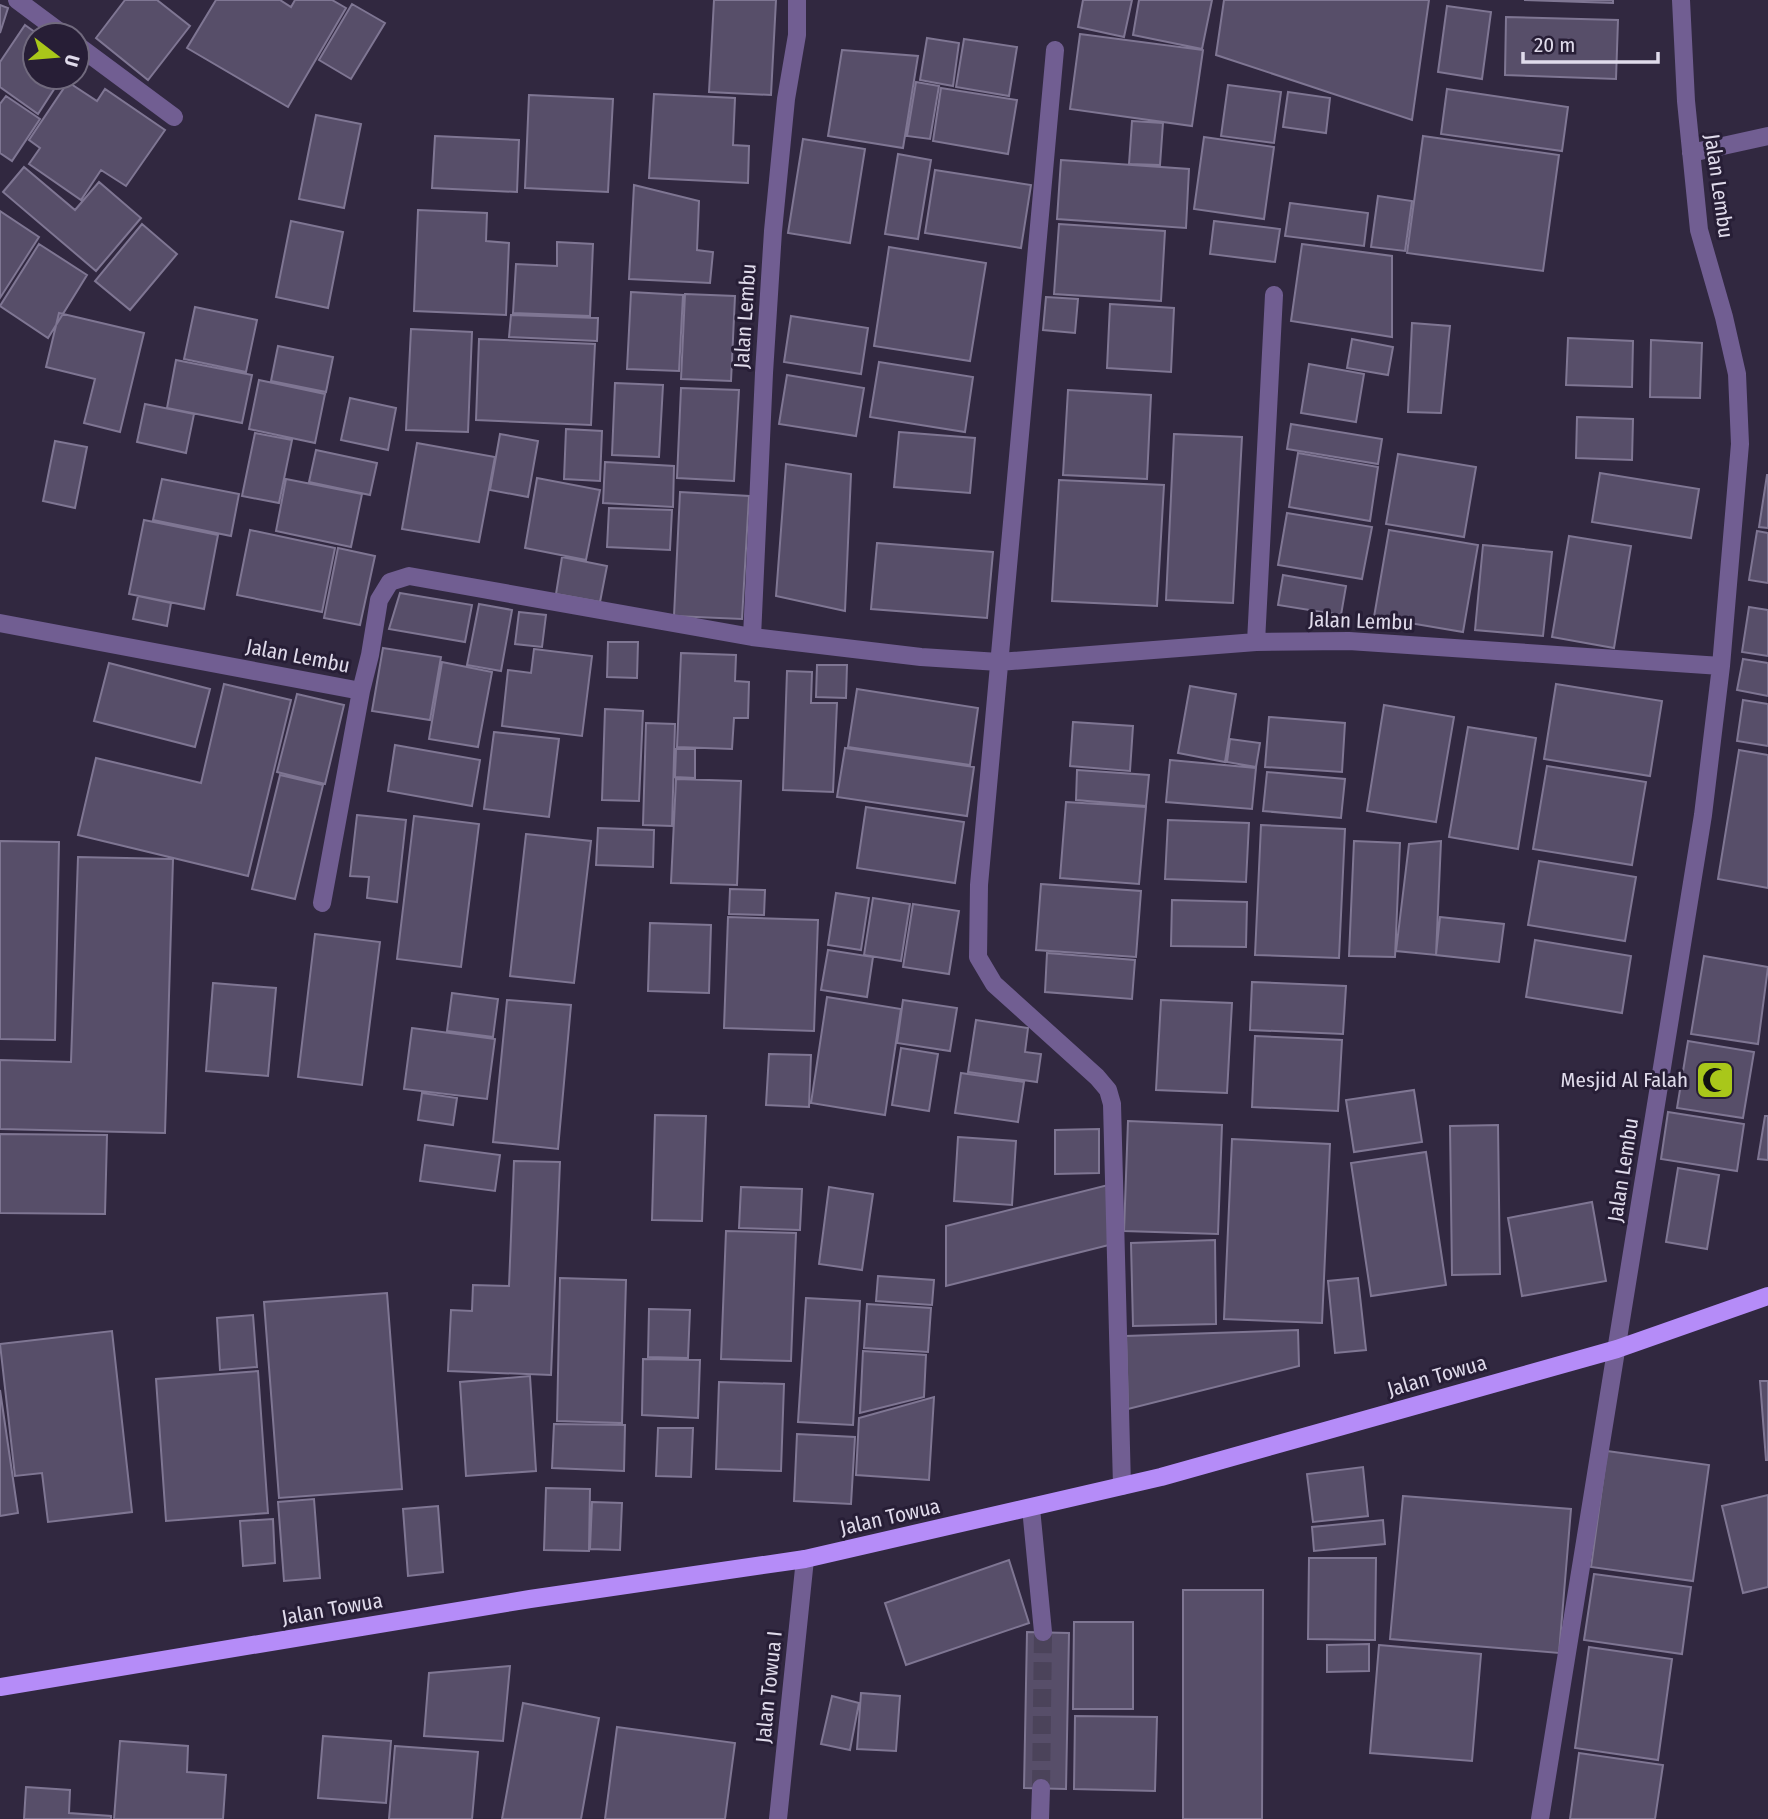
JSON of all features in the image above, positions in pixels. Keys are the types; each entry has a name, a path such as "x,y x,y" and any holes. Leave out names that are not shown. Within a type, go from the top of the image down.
{"main road":[{"name":"Jalan Towua","path":"0,1686 530,1599 805,1559 1122,1486 1617,1349 1768,1296"}],"street":[{"path":"17,0 45,21"},
{"name":"Jalan Lembu","path":"752,637 773,231 786,100 797,35 797,0"},
{"name":"Jalan Lembu","path":"1540,1819 1703,815 1721,666 1740,444 1737,374 1699,230 1686,101 1681,0"},
{"path":"1055,50 979,885 978,957 994,984 1097,1077 1108,1090 1112,1104 1122,1486"},
{"path":"91,55 174,117"},
{"path":"1691,153 1768,136"},
{"path":"1256,642 1274,295"},
{"name":"Jalan Lembu","path":"0,623 362,691 379,600 390,582 409,576 752,637 921,657 999,662 1256,642 1349,640 1721,666"},
{"path":"322,902 362,691"},
{"path":"1031,1508 1043,1632"},
{"name":"Jalan Towua I","path":"778,1819 805,1559"},
{"path":"1040,1819 1041,1788"}],"building":[{"path":"125,0 157,0 190,26 148,80 96,38"},
{"path":"216,0 280,0 291,7 295,0 332,0 346,8 288,107 187,48"},
{"path":"714,0 776,0 771,95 709,92"},
{"path":"1083,0 1132,0 1124,37 1078,27"},
{"path":"1139,0 1212,0 1202,49 1133,35"},
{"path":"1224,0 1429,0 1412,120 1216,55"},
{"path":"1524,0 1613,0 1613,3"},
{"path":"352,4 385,23 351,79 319,60"},
{"path":"0,5 8,8 0,33"},
{"path":"1447,6 1491,12 1482,79 1438,72"},
{"path":"1506,17 1618,20 1616,79 1505,75"},
{"path":"21,31 21,91 53,91 38,114 0,87 0,62"},
{"path":"1080,34 1203,50 1192,126 1070,109"},
{"path":"927,38 959,43 953,86 920,80"},
{"path":"964,39 1017,47 1009,96 956,87"},
{"path":"842,50 918,56 903,148 828,136"},
{"path":"916,82 939,86 930,139 907,136"},
{"path":"1228,85 1281,92 1274,143 1221,136"},
{"path":"941,88 1017,100 1008,154 933,141"},
{"path":"105,89 165,130 126,186 101,170 81,200 29,164 40,148 29,140 62,91 82,91 97,101"},
{"path":"1447,89 1568,107 1562,151 1441,134"},
{"path":"1288,92 1330,98 1326,133 1283,127"},
{"path":"654,94 735,98 733,145 749,146 748,183 649,178"},
{"path":"529,95 613,99 608,192 525,188"},
{"path":"6,96 40,119 12,161 0,153 0,104"},
{"path":"316,115 361,124 344,208 299,199"},
{"path":"1132,121 1163,123 1160,165 1129,164"},
{"path":"435,136 519,140 517,192 432,188"},
{"path":"1423,136 1559,155 1543,271 1407,253"},
{"path":"1204,137 1274,147 1264,219 1194,209"},
{"path":"803,139 865,149 850,243 788,233"},
{"path":"898,154 931,160 918,239 885,234"},
{"path":"1061,160 1189,169 1186,228 1057,219"},
{"path":"24,167 75,210 99,182 141,218 96,271 3,192"},
{"path":"935,170 1031,185 1021,248 925,233"},
{"path":"634,185 699,201 697,250 713,252 710,283 629,279"},
{"path":"1378,196 1412,201 1405,251 1371,247"},
{"path":"1290,203 1368,213 1364,246 1285,236"},
{"path":"418,210 487,213 486,241 509,243 506,315 414,311"},
{"path":"0,211 39,237 0,298"},
{"path":"291,221 343,232 328,308 276,297"},
{"path":"1214,221 1280,229 1275,262 1210,254"},
{"path":"142,224 177,254 130,310 95,281"},
{"path":"1059,224 1165,231 1161,301 1054,294"},
{"path":"557,242 593,244 590,316 513,313 516,264 557,266"},
{"path":"39,244 87,275 48,338 0,306"},
{"path":"1302,244 1392,256 1392,337 1291,321"},
{"path":"889,247 986,263 970,361 874,346"},
{"path":"631,292 683,295 679,371 627,369"},
{"path":"685,294 735,296 731,381 681,379"},
{"path":"1046,297 1078,299 1075,333 1043,330"},
{"path":"1110,304 1174,308 1171,372 1107,368"},
{"path":"195,307 257,320 246,372 184,359"},
{"path":"59,313 144,333 120,432 84,423 95,379 46,367"},
{"path":"511,315 598,318 597,341 509,337"},
{"path":"791,316 868,328 861,374 784,362"},
{"path":"1412,323 1450,326 1441,413 1408,412"},
{"path":"411,329 472,332 468,432 406,430"},
{"path":"1568,338 1633,341 1632,387 1566,385"},
{"path":"479,339 595,344 591,425 476,420"},
{"path":"1352,339 1393,347 1388,375 1347,368"},
{"path":"1651,340 1702,343 1700,398 1650,397"},
{"path":"278,346 333,357 326,392 271,381"},
{"path":"176,360 252,375 242,423 167,408"},
{"path":"879,362 973,377 965,432 870,417"},
{"path":"1309,364 1364,374 1356,422 1301,413"},
{"path":"787,375 864,388 856,436 779,424"},
{"path":"259,380 325,394 315,443 249,429"},
{"path":"615,383 663,385 659,457 612,455"},
{"path":"681,388 739,390 734,481 677,478"},
{"path":"1068,390 1151,395 1147,479 1063,475"},
{"path":"350,398 396,408 388,450 341,440"},
{"path":"145,404 194,414 186,453 137,442"},
{"path":"1577,417 1633,419 1632,460 1576,458"},
{"path":"1291,424 1382,439 1378,464 1287,449"},
{"path":"566,429 602,431 600,481 564,479"},
{"path":"899,432 975,438 970,493 894,487"},
{"path":"255,433 292,440 279,503 242,496"},
{"path":"500,434 538,441 528,497 490,490"},
{"path":"1174,434 1242,437 1233,603 1166,600"},
{"path":"55,441 87,447 75,508 43,501"},
{"path":"417,443 495,457 479,542 402,529"},
{"path":"316,450 377,463 370,495 309,482"},
{"path":"1298,453 1378,467 1370,521 1289,507"},
{"path":"1398,454 1476,467 1464,537 1386,524"},
{"path":"605,462 674,466 673,507 603,503"},
{"path":"786,464 851,474 845,611 776,596"},
{"path":"1600,473 1699,489 1691,538 1592,522"},
{"path":"1768,475 1768,528 1759,527"},
{"path":"537,478 600,490 586,560 525,548"},
{"path":"162,479 239,494 231,536 153,520"},
{"path":"286,479 362,494 351,547 276,531"},
{"path":"1059,480 1164,485 1157,606 1052,601"},
{"path":"680,492 749,496 742,619 674,616"},
{"path":"609,508 672,510 670,550 607,547"},
{"path":"1287,513 1372,527 1362,579 1278,565"},
{"path":"144,520 218,535 204,609 129,594"},
{"path":"250,530 335,548 322,612 237,595"},
{"path":"1389,530 1478,545 1463,632 1374,617"},
{"path":"1757,531 1768,533 1768,583 1749,580"},
{"path":"1569,536 1631,546 1614,648 1552,637"},
{"path":"877,543 993,552 987,618 871,609"},
{"path":"1483,545 1552,552 1543,636 1475,630"},
{"path":"338,548 375,556 360,625 324,618"},
{"path":"562,557 607,566 600,602 556,594"},
{"path":"1283,575 1346,586 1341,615 1278,605"},
{"path":"400,593 472,605 465,642 389,629"},
{"path":"138,596 171,603 167,626 133,619"},
{"path":"479,604 512,610 501,671 467,665"},
{"path":"1749,607 1768,610 1768,656 1742,652"},
{"path":"519,612 546,615 542,647 515,644"},
{"path":"608,642 638,642 637,678 607,677"},
{"path":"383,648 441,657 430,720 372,711"},
{"path":"534,649 592,656 582,736 502,726 508,670 531,673"},
{"path":"681,653 736,655 735,681 749,682 748,718 734,718 732,749 677,747"},
{"path":"1743,659 1768,663 1768,696 1737,690"},
{"path":"442,662 492,672 478,747 429,739"},
{"path":"109,663 210,689 195,747 94,721"},
{"path":"817,665 847,665 846,698 816,697"},
{"path":"787,671 812,672 811,703 837,703 833,792 783,790"},
{"path":"224,684 291,700 248,876 78,835 96,758 201,783"},
{"path":"1556,684 1662,701 1650,776 1544,759"},
{"path":"1190,686 1236,694 1225,762 1178,753"},
{"path":"857,689 978,708 970,765 848,747"},
{"path":"297,694 344,705 325,784 277,772"},
{"path":"1743,700 1768,704 1768,746 1737,741"},
{"path":"1384,705 1454,717 1436,822 1367,811"},
{"path":"605,709 643,711 639,801 602,800"},
{"path":"1269,717 1345,723 1342,772 1265,767"},
{"path":"1073,722 1133,726 1130,771 1070,766"},
{"path":"646,723 675,724 672,826 643,825"},
{"path":"1468,727 1536,738 1518,849 1449,837"},
{"path":"494,732 559,739 549,817 484,809"},
{"path":"1230,739 1260,743 1256,767 1227,762"},
{"path":"395,745 480,760 472,806 388,791"},
{"path":"845,748 974,767 967,816 837,797"},
{"path":"676,749 695,749 695,778 675,777"},
{"path":"1739,750 1768,755 1768,888 1718,879"},
{"path":"1170,760 1256,768 1252,809 1166,802"},
{"path":"1547,766 1646,782 1632,865 1533,849"},
{"path":"1077,770 1149,775 1146,806 1076,800"},
{"path":"1267,772 1345,779 1341,818 1263,811"},
{"path":"280,775 323,785 295,899 252,889"},
{"path":"676,779 741,781 737,885 671,883"},
{"path":"1066,802 1146,807 1139,884 1060,878"},
{"path":"866,807 964,822 955,883 857,868"},
{"path":"357,815 406,820 397,902 367,898 369,877 350,876"},
{"path":"414,816 479,824 461,967 397,959"},
{"path":"1168,820 1249,823 1246,882 1165,879"},
{"path":"1261,825 1345,829 1339,958 1255,955"},
{"path":"598,828 654,830 653,867 596,865"},
{"path":"526,834 591,841 574,983 510,976"},
{"path":"0,841 59,842 55,1040 0,1039"},
{"path":"1354,841 1400,843 1395,957 1349,956"},
{"path":"1441,841 1436,955 1396,951 1409,844"},
{"path":"78,857 173,859 165,1133 0,1129 0,1060 71,1062"},
{"path":"1539,861 1636,877 1625,941 1528,925"},
{"path":"1041,884 1141,891 1136,957 1036,950"},
{"path":"730,889 765,890 764,915 729,914"},
{"path":"836,893 869,898 861,950 828,945"},
{"path":"873,898 910,904 901,961 864,955"},
{"path":"1172,900 1247,902 1246,947 1171,946"},
{"path":"913,904 959,911 949,974 903,967"},
{"path":"728,917 818,920 814,1031 724,1028"},
{"path":"1440,917 1504,924 1499,962 1436,955"},
{"path":"650,923 711,925 709,993 648,991"},
{"path":"315,934 380,942 362,1085 298,1077"},
{"path":"1535,940 1631,956 1622,1013 1526,997"},
{"path":"828,950 873,957 867,997 821,990"},
{"path":"1047,953 1135,960 1132,999 1045,992"},
{"path":"1704,956 1768,967 1758,1044 1691,1034"},
{"path":"1252,982 1346,986 1343,1034 1250,1030"},
{"path":"213,983 276,988 268,1076 206,1071"},
{"path":"452,993 498,999 493,1037 447,1031"},
{"path":"827,997 901,1009 885,1115 811,1103"},
{"path":"507,1000 571,1005 558,1149 493,1142"},
{"path":"903,1000 957,1008 950,1051 897,1043"},
{"path":"1161,1000 1232,1003 1227,1093 1156,1090"},
{"path":"976,1020 1028,1028 1025,1052 1041,1054 1037,1082 968,1072"},
{"path":"412,1028 495,1039 487,1099 404,1089"},
{"path":"1255,1036 1342,1040 1338,1111 1252,1107"},
{"name":"Mesjid Al Falah","path":"1688,1041 1754,1052 1743,1118 1677,1108"},
{"path":"901,1048 938,1054 929,1111 892,1105"},
{"path":"769,1054 811,1055 809,1107 766,1105"},
{"path":"961,1073 1024,1082 1018,1122 955,1113"},
{"path":"1414,1090 1422,1142 1354,1152 1346,1100"},
{"path":"422,1093 457,1098 453,1125 418,1120"},
{"path":"1668,1112 1744,1124 1737,1171 1661,1159"},
{"path":"655,1115 706,1116 702,1221 652,1220"},
{"path":"1765,1116 1768,1116 1768,1160 1758,1159"},
{"path":"1128,1121 1222,1125 1218,1234 1124,1231"},
{"path":"1498,1125 1500,1274 1452,1275 1450,1126"},
{"path":"1099,1129 1099,1173 1055,1174 1055,1130"},
{"path":"0,1134 107,1135 105,1214 0,1213"},
{"path":"958,1137 1016,1141 1012,1205 954,1201"},
{"path":"1232,1139 1330,1144 1322,1323 1224,1319"},
{"path":"425,1145 500,1155 495,1191 420,1181"},
{"path":"1426,1152 1446,1285 1371,1296 1351,1163"},
{"path":"514,1161 560,1162 551,1375 448,1371 451,1310 472,1311 473,1285 509,1286"},
{"path":"1678,1168 1719,1175 1707,1249 1666,1242"},
{"path":"1112,1184 1109,1245 946,1286 946,1226"},
{"path":"741,1187 802,1189 800,1230 739,1228"},
{"path":"829,1187 873,1194 862,1270 819,1264"},
{"path":"1592,1202 1606,1281 1522,1296 1508,1218"},
{"path":"726,1231 796,1233 791,1361 721,1359"},
{"path":"1215,1240 1216,1324 1133,1326 1131,1243"},
{"path":"878,1276 934,1280 932,1305 876,1301"},
{"path":"560,1278 626,1280 622,1423 557,1421"},
{"path":"1358,1278 1366,1350 1335,1353 1328,1281"},
{"path":"387,1293 402,1489 279,1498 264,1302"},
{"path":"806,1298 860,1301 853,1425 798,1422"},
{"path":"867,1304 931,1308 928,1352 864,1348"},
{"path":"649,1309 690,1310 688,1358 648,1357"},
{"path":"253,1315 257,1367 220,1370 217,1318"},
{"path":"1298,1330 1299,1366 1128,1409 1126,1336"},
{"path":"112,1331 132,1512 48,1522 42,1473 15,1476 0,1344"},
{"path":"863,1351 926,1355 924,1397 860,1413"},
{"path":"643,1359 700,1360 698,1418 642,1415"},
{"path":"258,1371 268,1513 166,1521 156,1379"},
{"path":"530,1376 536,1471 466,1476 460,1382"},
{"path":"1760,1381 1768,1381 1768,1460 1766,1460"},
{"path":"719,1382 784,1384 781,1471 716,1469"},
{"path":"0,1390 18,1513 0,1516"},
{"path":"934,1397 929,1480 856,1475 859,1418"},
{"path":"554,1424 625,1425 624,1471 552,1468"},
{"path":"658,1428 693,1428 691,1477 656,1476"},
{"path":"797,1434 855,1437 851,1504 794,1501"},
{"path":"1607,1451 1709,1465 1693,1581 1591,1567"},
{"path":"1363,1467 1368,1516 1313,1522 1307,1474"},
{"path":"546,1488 590,1489 589,1551 544,1550"},
{"path":"1768,1495 1768,1587 1743,1593 1722,1506"},
{"path":"1403,1496 1571,1509 1559,1653 1390,1639"},
{"path":"314,1499 320,1578 284,1581 278,1502"},
{"path":"592,1502 622,1503 620,1550 590,1549"},
{"path":"438,1506 443,1572 408,1576 403,1509"},
{"path":"273,1519 275,1563 243,1566 240,1521"},
{"path":"1383,1520 1385,1544 1314,1551 1312,1527"},
{"path":"1309,1558 1376,1558 1375,1640 1308,1639"},
{"path":"1009,1560 1029,1623 906,1665 885,1603"},
{"path":"1594,1574 1691,1587 1682,1654 1584,1640"},
{"path":"1183,1590 1263,1590 1262,1819 1183,1819"},
{"path":"1074,1622 1133,1622 1133,1709 1073,1709"},
{"path":"1027,1632 1069,1633 1066,1789 1024,1788"},
{"path":"1369,1644 1369,1671 1327,1672 1327,1645"},
{"path":"1379,1645 1481,1654 1472,1761 1370,1753"},
{"path":"1589,1647 1672,1659 1658,1760 1575,1748"},
{"path":"510,1666 503,1741 424,1736 429,1673"},
{"path":"861,1693 900,1696 896,1751 857,1749"},
{"path":"832,1696 859,1703 850,1750 821,1744"},
{"path":"523,1703 599,1718 581,1819 502,1819"},
{"path":"1075,1716 1157,1717 1155,1791 1074,1789"},
{"path":"617,1727 735,1743 725,1819 605,1819"},
{"path":"323,1736 391,1741 386,1803 318,1798"},
{"path":"120,1741 188,1746 187,1772 226,1775 223,1819 114,1819"},
{"path":"395,1746 478,1752 472,1819 389,1819"},
{"path":"1579,1753 1663,1765 1655,1819 1570,1819"},
{"path":"26,1787 70,1790 69,1813 111,1816 111,1819 24,1819"}],"tunnel":[{"path":"1041,1788 1043,1632"}],"place":[{"name":"Mesjid Al Falah","path":"1715,1080"}]}
